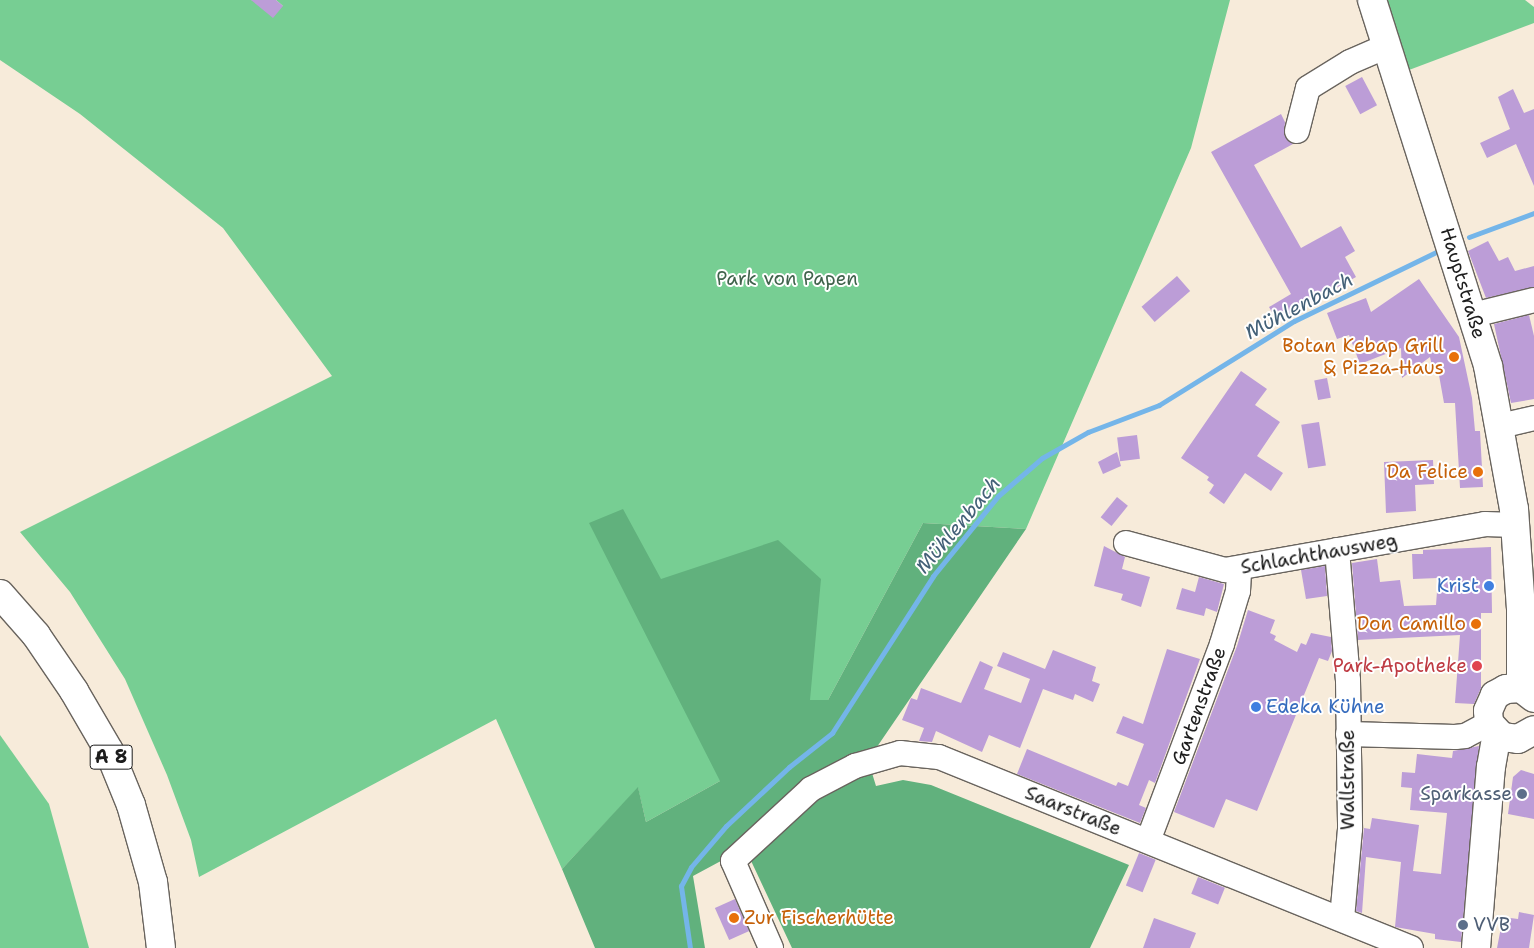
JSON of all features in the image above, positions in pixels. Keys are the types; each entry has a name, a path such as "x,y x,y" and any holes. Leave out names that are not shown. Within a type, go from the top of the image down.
{"main road":[{"name":"Hauptstraße","path":"1372,0 1473,315 1500,426 1515,525 1517,574 1508,610 1520,692"},
{"name":"A 8","path":"0,594 41,643 74,691 109,751 131,804 153,882 161,948"},
{"path":"0,623 58,701 92,760 113,811 134,885 142,948"},
{"path":"1476,948 1493,775 1491,767 1508,732 1489,705 1496,695 1520,692"}],"street":[{"path":"1297,131 1308,88 1350,62 1387,46"},
{"path":"1473,315 1534,300"},
{"path":"1500,426 1534,418"},
{"name":"Schlachthausweg","path":"1126,543 1212,568 1240,569 1484,524 1515,525"},
{"name":"Wallstraße","path":"1337,550 1346,642 1350,829 1342,919"},
{"name":"Gartenstraße","path":"1148,841 1222,644 1238,592 1240,569"},
{"path":"1348,734 1454,737 1508,732"},
{"name":"Saarstraße","path":"771,948 733,862 751,848 811,789 856,766 900,753 939,757 1411,948"}],"green space":[{"name":"Park von Papen","path":"0,0 251,0 283,6 276,0 1230,0 1191,148 1026,529 923,523 828,700 720,781 646,822 638,788 562,869 496,719 199,877 191,840 167,775 125,679 70,592 20,532 332,376 223,228 80,114 0,60"},
{"path":"1386,0 1525,0 1534,7 1534,23 1409,70"},
{"path":"623,509 661,579 778,540 821,579 810,700 828,700 923,523 1026,529 868,760 876,786 903,780 931,785 1129,865 1090,948 792,948 745,848 693,876 705,948 595,948 562,869 638,787 646,822 720,781 589,523"},
{"path":"0,735 49,804 89,948 0,948"}],"building":[{"path":"251,0 276,0 283,6 273,18"},
{"path":"1362,77 1377,105 1360,114 1345,86"},
{"path":"1513,89 1524,113 1534,109 1534,186 1516,144 1487,158 1480,143 1510,129 1498,97"},
{"path":"1281,114 1285,122 1284,135 1293,144 1254,165 1301,248 1341,226 1355,251 1345,257 1356,277 1277,321 1269,307 1291,294 1211,152"},
{"path":"1488,241 1499,261 1508,257 1515,271 1534,266 1534,287 1486,298 1468,251"},
{"path":"1177,276 1190,291 1155,322 1142,307"},
{"path":"1419,279 1459,337 1472,398 1475,431 1480,431 1483,487 1460,488 1455,403 1444,403 1437,364 1432,366 1430,357 1402,378 1401,348 1360,364 1349,335 1337,339 1327,313 1366,298 1371,312"},
{"path":"1529,315 1534,336 1534,399 1511,403 1494,324"},
{"path":"1241,371 1267,389 1255,405 1280,422 1257,456 1283,473 1271,491 1245,473 1224,504 1209,493 1214,485 1207,480 1209,477 1181,458"},
{"path":"1327,378 1331,398 1318,400 1314,380"},
{"path":"1319,422 1326,465 1308,468 1301,425"},
{"path":"1137,435 1140,459 1120,461 1117,437"},
{"path":"1117,452 1121,466 1103,474 1098,462"},
{"path":"1433,460 1434,484 1415,485 1416,511 1386,513 1384,462"},
{"path":"1117,497 1128,506 1112,526 1101,517"},
{"path":"1104,546 1125,557 1122,569 1150,577 1141,607 1121,600 1123,594 1094,586"},
{"path":"1491,547 1492,613 1481,613 1481,688 1474,704 1455,703 1460,635 1358,640 1352,563 1377,559 1380,582 1400,580 1404,606 1436,605 1438,578 1413,579 1412,554 1423,554 1423,550"},
{"path":"1325,566 1327,596 1306,599 1301,570"},
{"path":"1199,577 1224,584 1217,612 1206,608 1204,616 1176,609 1182,588 1195,592"},
{"name":"Edeka Kühne","path":"1248,610 1275,620 1270,633 1276,636 1274,640 1297,652 1301,643 1306,645 1311,633 1331,637 1332,651 1328,661 1319,658 1257,811 1226,799 1214,828 1174,812 1237,646"},
{"path":"1167,649 1200,659 1155,783 1149,780 1139,805 1146,808 1140,823 1017,774 1027,749 1116,786 1118,782 1128,786 1144,744 1116,733 1123,716 1143,724"},
{"path":"1053,650 1096,667 1092,681 1100,684 1093,702 1075,694 1073,700 1043,689 1020,748 989,735 982,752 936,731 932,742 919,741 924,728 902,720 911,698 917,700 921,688 961,703 980,661 993,667 984,689 1021,703 1030,679 997,666 1003,652 1045,669"},
{"path":"1479,746 1461,942 1435,939 1435,934 1395,927 1401,862 1366,857 1362,913 1356,911 1364,828 1370,829 1372,818 1419,825 1413,871 1441,874 1447,813 1410,810 1412,788 1401,787 1402,772 1415,773 1417,754 1452,758 1453,751"},
{"name":"Sparkasse","path":"1521,770 1534,774 1534,819 1508,814 1513,777"},
{"path":"1139,853 1156,860 1143,892 1126,885"},
{"path":"1198,877 1225,888 1218,905 1191,894"},
{"name":"Zur Fischerhütte","path":"735,899 749,931 729,940 715,908"},
{"path":"1519,912 1534,915 1529,948 1497,948 1503,917 1518,919"},
{"path":"1154,918 1196,933 1190,948 1143,948"}],"waterway":[{"name":"Mühlenbach","path":"1469,237 1534,213"},
{"name":"Mühlenbach","path":"690,948 681,886 691,867 726,826 789,767 832,733 933,576 998,496 1042,458 1088,432 1159,405 1294,321 1436,252"}],"place":[{"name":"Botan Kebap Grill & Pizza-Haus","path":"1454,357"},
{"name":"Da Felice","path":"1478,472"},
{"name":"Krist","path":"1489,586"},
{"name":"Don Camillo","path":"1476,624"},
{"name":"Park-Apotheke","path":"1477,666"},
{"name":"Edeka Kühne","path":"1256,707"},
{"name":"Sparkasse","path":"1522,794"},
{"name":"Zur Fischerhütte","path":"734,918"},
{"name":"VVB","path":"1463,925"}]}
